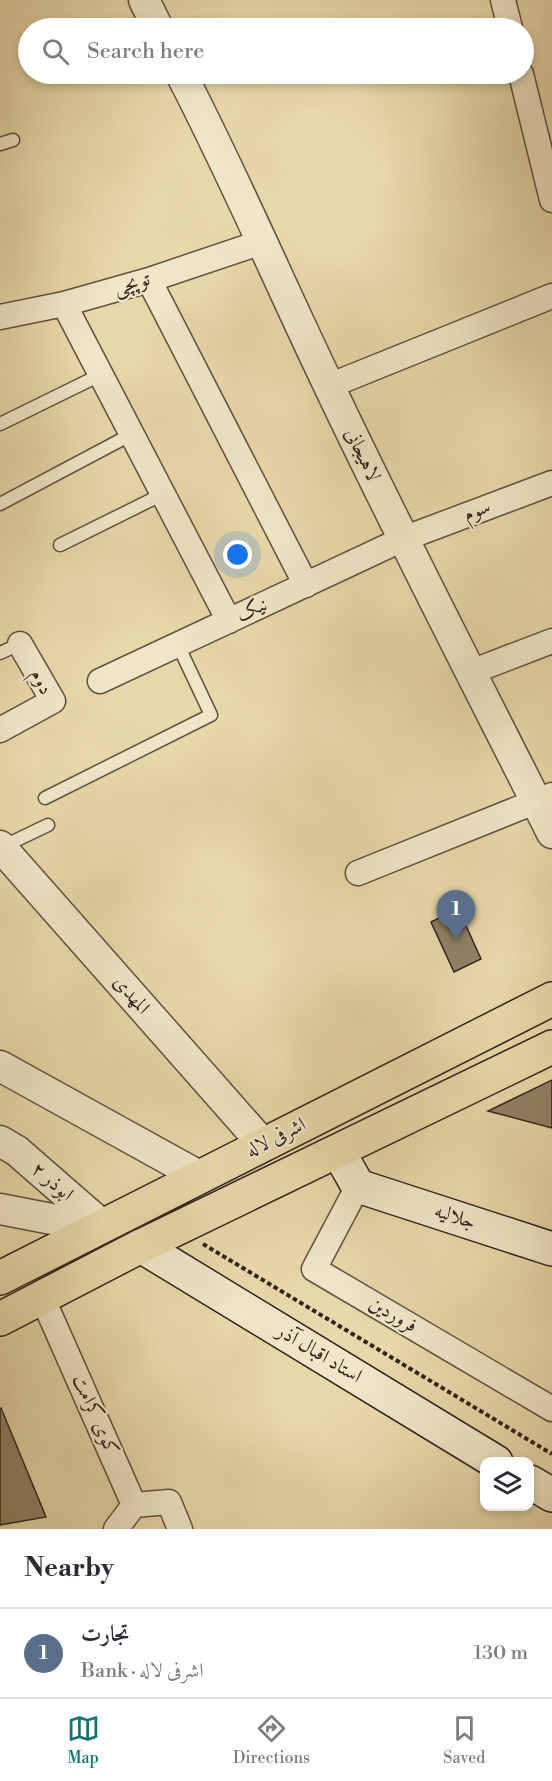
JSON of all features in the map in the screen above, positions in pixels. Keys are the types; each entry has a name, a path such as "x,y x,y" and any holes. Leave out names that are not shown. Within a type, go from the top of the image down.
{"main road":[{"name":"اشرفی لاله","path":"0,1278 552,999"},
{"name":"اشرفی لاله","path":"0,1320 141,1246 552,1047"},
{"path":"338,1151 358,1186"},
{"name":"جلالیه","path":"358,1186 552,1249"},
{"name":"استاد اقبال آذر","path":"141,1246 489,1457"},
{"path":"534,1484 552,1495"}],"street":[{"path":"144,0 153,18"},
{"path":"503,0 508,18"},
{"name":"لاهیجانی","path":"186,84 208,125 403,539 471,672 544,798 552,833"},
{"path":"523,84 552,200"},
{"name":"توپچی","path":"0,317 64,304 149,280 262,242"},
{"path":"149,280 306,585"},
{"path":"329,386 552,296"},
{"path":"64,304 229,621"},
{"name":"سوم","path":"403,539 552,483"},
{"name":"نیک","path":"100,681 403,539"},
{"path":"471,672 552,641"},
{"name":"دوم","path":"0,730 53,701 10,648"},
{"path":"358,873 544,798"},
{"name":"المهدی","path":"1,847 263,1144"},
{"path":"0,1066 199,1176"},
{"name":"ابوذر ۲","path":"0,1141 16,1151 100,1227"},
{"name":"فروردین","path":"358,1186 314,1269 552,1409"},
{"path":"0,1209 100,1227"},
{"name":"کوی کرامت","path":"42,1297 135,1505"},
{"path":"116,1529 135,1505 169,1502 180,1529"}],"lane":[{"path":"0,144 13,140"},
{"path":"0,424 100,375"},
{"path":"0,504 132,435"},
{"path":"60,545 163,494"},
{"path":"45,798 211,715 178,645"},
{"path":"1,847 48,825"}],"path":[{"path":"177,1229 552,1454"}],"building":[{"path":"458,908 481,959 454,972 431,922"},
{"path":"552,1080 552,1128 488,1111"},
{"path":"1,1408 46,1517 0,1525"}],"place":[{"name":"تجارت","path":"456,940"}]}
